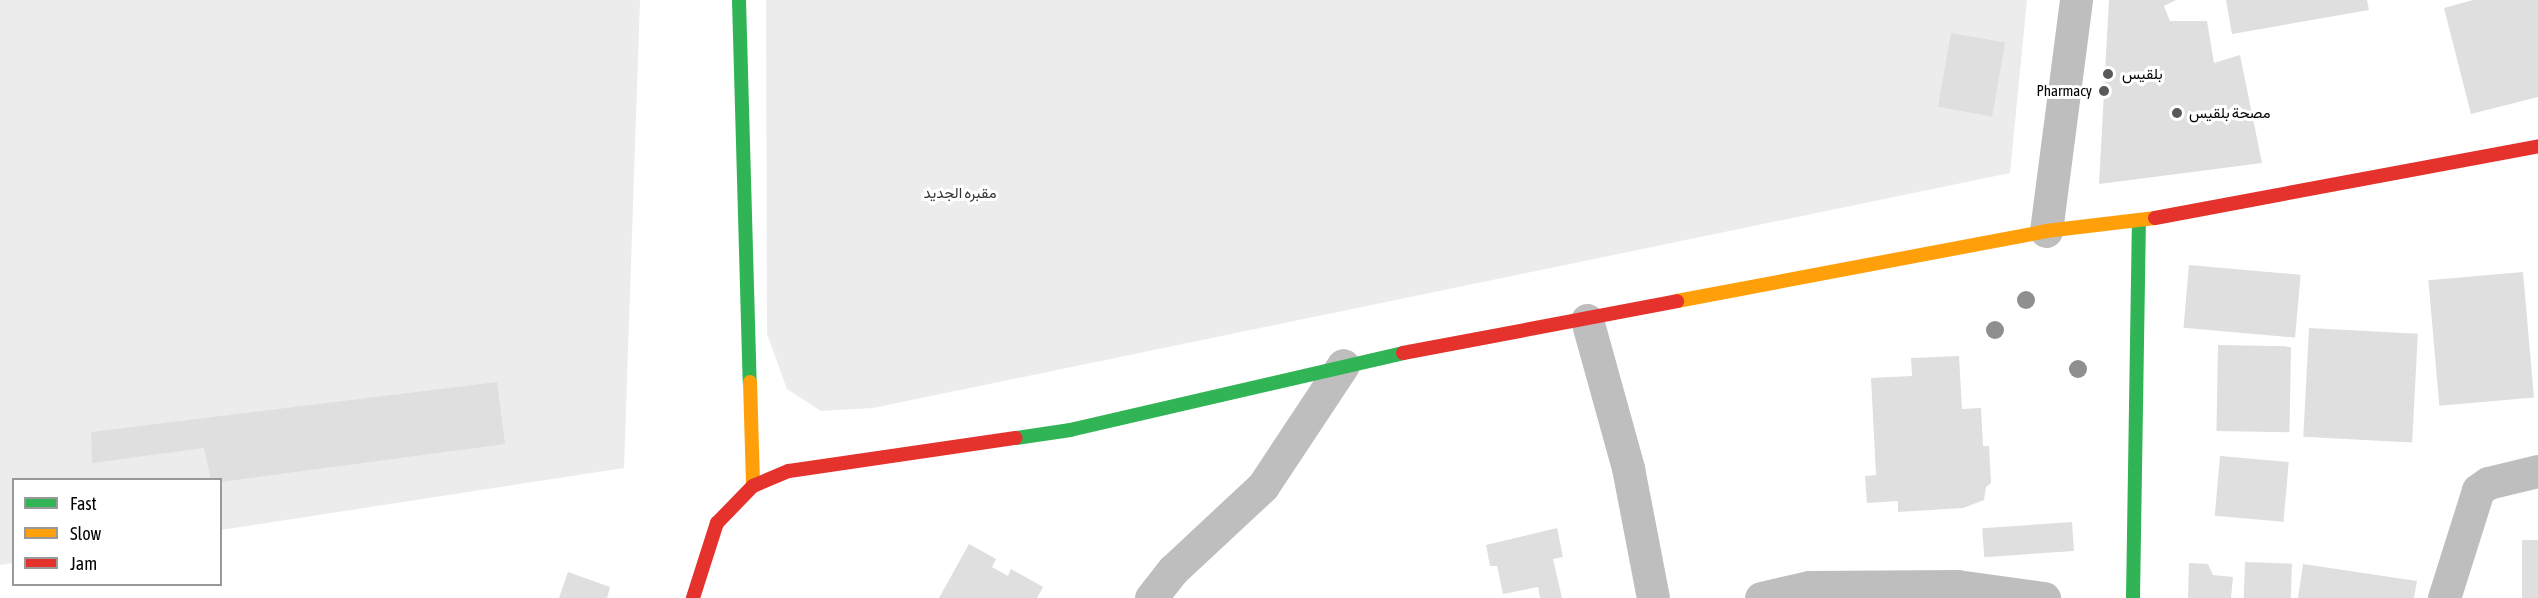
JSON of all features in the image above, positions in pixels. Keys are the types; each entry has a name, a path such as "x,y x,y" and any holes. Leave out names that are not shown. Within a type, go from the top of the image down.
{"main road":[{"path":"739,0 753,486"},
{"path":"693,598 717,523 753,486 789,471 1070,430 1343,365 2046,231 2139,221 2538,146"},
{"path":"2133,598 2139,221"}],"street":[{"path":"2046,231 2076,0"},
{"path":"1587,320 1628,468 1653,598"},
{"path":"1151,598 1173,570 1263,486 1343,365"},
{"path":"2444,598 2478,490 2488,483 2538,471"},
{"path":"1761,598 1809,587 1957,586 2044,598"}],"green space":[{"path":"0,0 640,0 624,468 222,530 222,478 12,478 12,563 0,565"},
{"name":"مقبره الجديد","path":"766,0 2027,0 2010,173 873,408 821,411 787,389 767,334"}],"building":[{"name":"مصحة بلقيس","path":"2109,0 2176,0 2164,6 2170,21 2207,21 2214,63 2240,55 2262,163 2099,184"},
{"path":"2226,0 2367,0 2369,10 2232,34"},
{"path":"2473,0 2538,0 2538,97 2471,114 2444,8"},
{"path":"1951,33 2005,43 1992,116 1938,107"},
{"path":"2189,265 2301,275 2295,338 2184,328"},
{"path":"2523,272 2534,398 2439,406 2428,280"},
{"path":"2309,328 2418,334 2412,443 2303,437"},
{"path":"2218,345 2291,346 2289,432 2216,431"},
{"path":"1959,356 1962,409 1981,408 1983,446 1989,446 1991,483 1986,487 1984,500 1963,508 1898,512 1898,501 1867,503 1865,476 1876,475 1871,378 1912,376 1911,358"},
{"path":"497,382 505,444 222,482 222,478 211,478 204,448 92,463 91,432"},
{"path":"2220,456 2289,462 2284,522 2215,516"},
{"path":"2072,522 2074,551 1984,557 1982,528"},
{"path":"1557,528 1563,557 1553,559 1562,598 1540,598 1538,587 1503,594 1497,566 1490,566 1486,545"},
{"path":"2522,540 2538,540 2538,598 2522,598"},
{"path":"969,544 996,559 992,567 1008,576 1011,569 1043,587 1037,598 939,598"},
{"path":"2245,562 2292,564 2291,598 2244,598"},
{"path":"2189,563 2208,564 2213,575 2233,577 2231,598 2188,598"},
{"path":"2303,564 2417,581 2414,598 2298,598"},
{"path":"568,572 610,587 607,598 559,598"}],"traffic: fast":[{"path":"739,0 750,382"},
{"path":"2133,598 2139,221"},
{"path":"1016,438 1070,430 1403,353"}],"traffic: slow":[{"path":"1677,301 2046,231 2155,218"},
{"path":"750,382 753,486"}],"traffic: jam":[{"path":"2155,218 2538,146"},
{"path":"1403,353 1677,301"},
{"path":"693,598 717,523 753,486 789,471 1016,438"}],"place":[{"name":"بلقيس","path":"2108,74"},
{"name":"Pharmacy","path":"2104,91"},
{"name":"مصحة بلقيس","path":"2177,113"}]}
